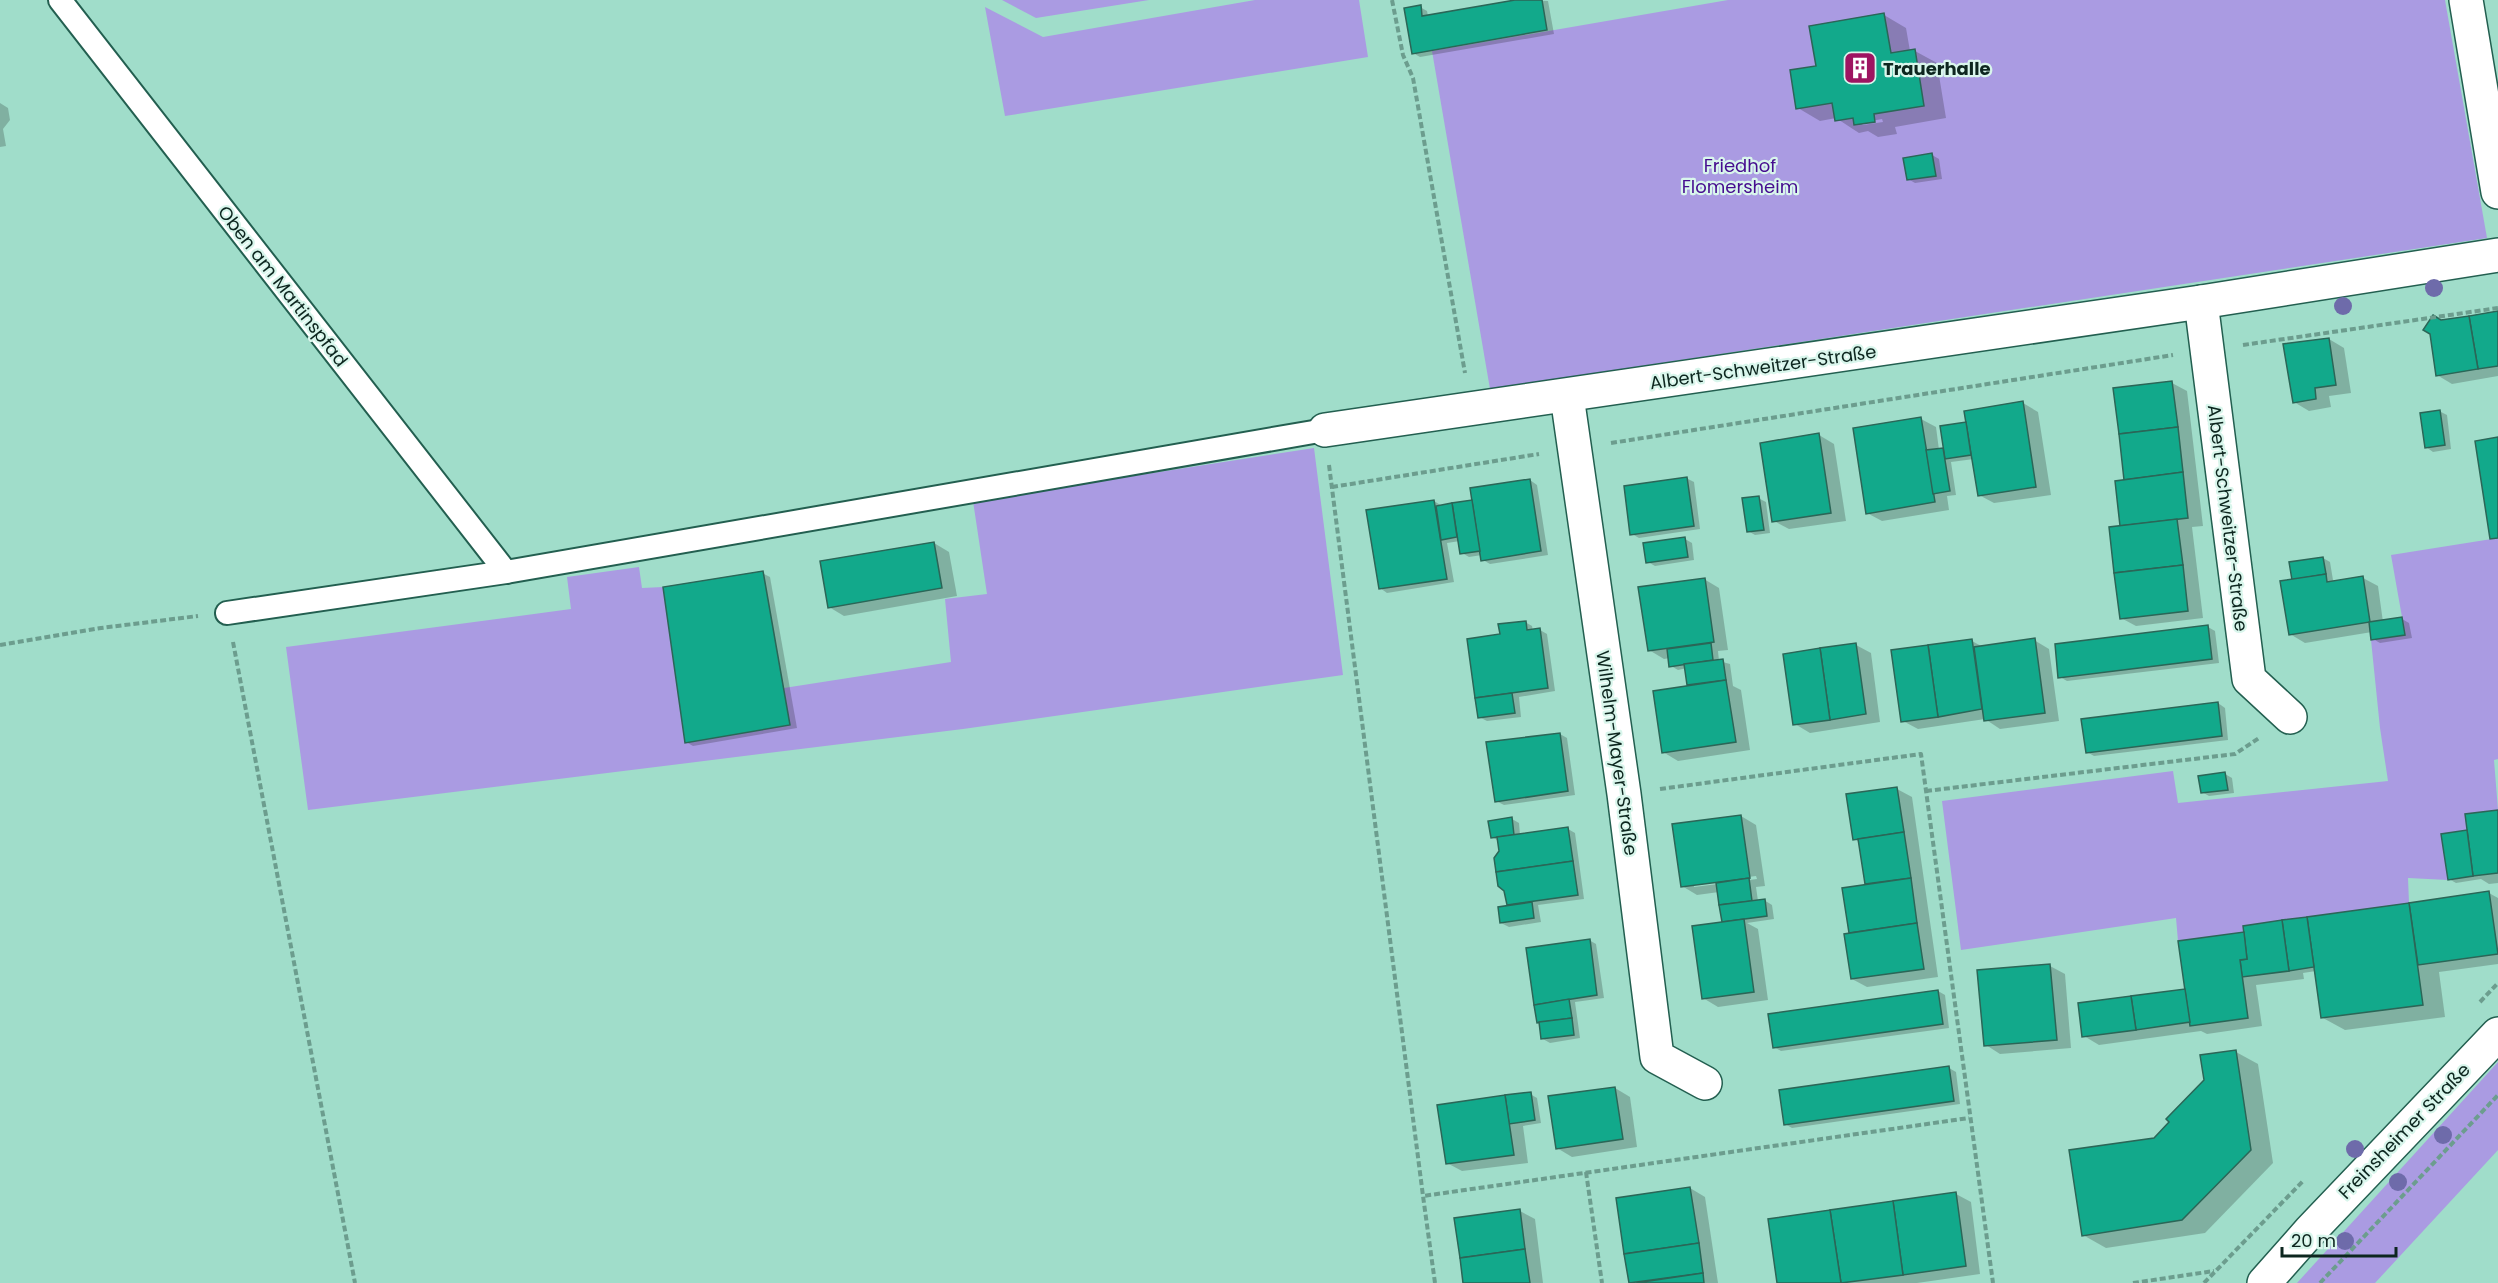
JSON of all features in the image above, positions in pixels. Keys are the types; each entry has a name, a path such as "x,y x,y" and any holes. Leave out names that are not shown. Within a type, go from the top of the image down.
{"street":[{"path":"2466,0 2498,192"},
{"name":"Albert-Schweitzer-Straße","path":"1325,430 2201,302 2498,255"},
{"name":"Albert-Schweitzer-Straße","path":"2201,302 2249,680 2290,717"},
{"name":"Wilhelm-Mayer-Straße","path":"1567,396 1624,794 1657,1057 1705,1083"},
{"name":"Freinsheimer Straße","path":"2264,1283 2310,1231 2498,1034"}],"lane":[{"name":"Oben am Martinspfad","path":"60,0 506,572"},
{"path":"227,613 506,572 1325,430"}],"path":[{"path":"1392,0 1403,55 1413,78 1473,409"},
{"path":"1332,487 2207,350 2498,308"},
{"path":"1325,430 1435,1283"},
{"path":"0,645 101,628 227,613 355,1283"},
{"path":"1926,792 2235,754 2290,717"},
{"path":"1624,794 1921,754 1993,1283"},
{"path":"2320,1283 2498,1095"},
{"path":"1423,1196 1969,1118"},
{"path":"1586,1172 1602,1283"},
{"path":"2133,1283 2215,1271"}],"green space":[{"path":"1002,0 1149,0 1036,18"},
{"path":"1255,0 1359,0 1368,57 1005,116 985,7 1043,37"},
{"name":"Friedhof Flomersheim","path":"1728,0 2445,0 2487,238 1490,389 1432,51"},
{"path":"1314,448 1343,675 963,729 308,810 286,647 571,609 567,577 639,567 642,588 663,587 685,743 790,725 784,688 951,662 945,599 987,594 973,501"},
{"path":"2498,538 2498,759 2494,760 2498,810 2465,814 2467,830 2441,834 2448,880 2408,878 2409,903 2243,926 2244,932 2178,941 2176,918 1961,950 1942,801 2173,771 2178,803 2388,781 2371,640 2405,634 2391,555"},
{"path":"2498,1062 2498,1150 2375,1283 2297,1283"}],"building":[{"path":"1515,0 1542,0 1547,30 1412,54 1404,8 1421,5 1422,16"},
{"name":"Trauerhalle","path":"1884,13 1891,53 1915,49 1924,106 1874,114 1875,122 1854,125 1853,118 1835,121 1832,103 1796,109 1790,70 1816,66 1809,26"},
{"path":"1932,153 1936,176 1907,180 1903,158"},
{"path":"2498,311 2498,366 2478,369 2469,316"},
{"path":"2433,315 2441,320 2469,316 2478,369 2436,376 2430,334 2423,330"},
{"path":"2329,338 2336,385 2315,388 2316,399 2293,403 2283,344"},
{"path":"2172,381 2178,427 2119,434 2113,388"},
{"path":"2023,401 2036,487 1978,496 1964,411"},
{"path":"2440,410 2445,445 2425,448 2420,413"},
{"path":"1921,417 1935,502 1866,514 1853,428"},
{"path":"1966,422 1971,455 1945,459 1940,426"},
{"path":"2178,427 2183,472 2124,480 2119,434"},
{"path":"1819,433 1831,513 1772,522 1760,443"},
{"path":"2498,437 2498,538 2490,539 2475,441"},
{"path":"1943,448 1950,491 1933,494 1926,450"},
{"path":"2183,472 2188,518 2120,526 2115,481"},
{"path":"1687,477 1694,526 1630,535 1624,486"},
{"path":"1530,479 1541,551 1481,561 1470,488"},
{"path":"1759,496 1764,530 1747,532 1742,498"},
{"path":"1434,500 1447,579 1379,589 1366,510"},
{"path":"1472,500 1480,551 1460,554 1452,503"},
{"path":"1452,503 1457,537 1441,540 1436,506"},
{"path":"2177,519 2183,565 2114,573 2109,527"},
{"path":"1685,537 1688,557 1646,563 1643,543"},
{"path":"934,542 942,588 828,608 820,561"},
{"path":"2323,557 2326,574 2292,580 2289,562"},
{"path":"2183,565 2188,611 2120,619 2114,573"},
{"path":"763,571 790,725 685,743 663,587"},
{"path":"2326,574 2327,582 2363,576 2370,622 2289,635 2280,581"},
{"path":"1705,578 1714,642 1648,651 1638,587"},
{"path":"2402,617 2405,635 2371,640 2369,622"},
{"path":"1526,621 1527,630 1540,628 1548,688 1475,698 1467,639 1500,634 1498,624"},
{"path":"2208,625 2212,659 2058,678 2055,644"},
{"path":"2035,638 2045,713 1984,721 1974,647"},
{"path":"1972,639 1982,709 1938,717 1928,645"},
{"path":"1711,643 1713,660 1669,667 1667,649"},
{"path":"1856,643 1866,714 1830,720 1820,648"},
{"path":"1928,645 1938,717 1901,722 1891,650"},
{"path":"1820,648 1830,720 1793,725 1783,654"},
{"path":"1723,659 1726,680 1687,685 1684,664"},
{"path":"1726,680 1736,742 1662,753 1653,691"},
{"path":"1512,693 1515,713 1478,718 1475,698"},
{"path":"2218,702 2222,736 2086,753 2081,719"},
{"path":"1560,733 1568,791 1495,802 1486,742"},
{"path":"2225,772 2228,790 2201,793 2198,776"},
{"path":"1897,787 1904,832 1853,840 1846,794"},
{"path":"2498,810 2498,873 2473,876 2465,814"},
{"path":"1741,815 1750,878 1681,887 1672,824"},
{"path":"1512,817 1514,835 1491,838 1488,821"},
{"path":"1568,827 1573,861 1496,872 1494,858 1499,851 1497,837"},
{"path":"2467,830 2473,876 2448,880 2441,834"},
{"path":"1904,832 1911,878 1865,884 1858,839"},
{"path":"1573,861 1578,895 1507,905 1504,891 1498,886 1496,872"},
{"path":"1749,878 1752,901 1719,905 1716,883"},
{"path":"1911,878 1917,923 1849,933 1842,888"},
{"path":"2489,891 2498,954 2418,965 2409,903"},
{"path":"1765,899 1767,916 1722,922 1719,905"},
{"path":"1532,902 1534,918 1500,923 1498,907"},
{"path":"2409,903 2423,1005 2321,1018 2307,917"},
{"path":"2307,917 2314,967 2289,971 2282,920"},
{"path":"1744,919 1754,992 1702,999 1692,926"},
{"path":"2282,920 2289,971 2242,977 2240,960 2247,959 2243,926"},
{"path":"1917,923 1924,969 1851,979 1844,934"},
{"path":"2244,932 2247,959 2240,960 2248,1018 2190,1026 2178,941"},
{"path":"1590,939 1597,995 1534,1005 1526,948"},
{"path":"2050,964 2057,1040 1984,1046 1977,970"},
{"path":"2185,989 2190,1022 2136,1030 2131,996"},
{"path":"1938,990 1943,1024 1773,1048 1768,1014"},
{"path":"2131,996 2136,1030 2082,1037 2078,1003"},
{"path":"1569,999 1572,1018 1537,1023 1534,1005"},
{"path":"1572,1018 1574,1035 1541,1039 1539,1022"},
{"path":"2236,1050 2251,1150 2182,1220 2082,1236 2069,1150 2154,1138 2169,1122 2166,1119 2204,1080 2200,1055"},
{"path":"1949,1066 1954,1101 1784,1125 1779,1090"},
{"path":"1615,1087 1623,1139 1556,1149 1548,1096"},
{"path":"1531,1092 1535,1120 1509,1124 1505,1095"},
{"path":"1505,1095 1514,1155 1446,1164 1437,1105"},
{"path":"1690,1187 1699,1243 1624,1254 1616,1198"},
{"path":"1956,1192 1966,1266 1903,1275 1893,1201"},
{"path":"1893,1201 1903,1275 1841,1283 1830,1210"},
{"path":"1520,1209 1525,1249 1460,1258 1454,1218"},
{"path":"1830,1210 1841,1283 1777,1283 1768,1219"},
{"path":"1699,1243 1703,1273 1629,1283 1624,1254"},
{"path":"1525,1249 1530,1283 1463,1283 1460,1258"},
{"path":"1703,1273 1704,1283 1636,1283"}],"place":[{"name":"Trauerhalle","path":"1860,68"}]}
